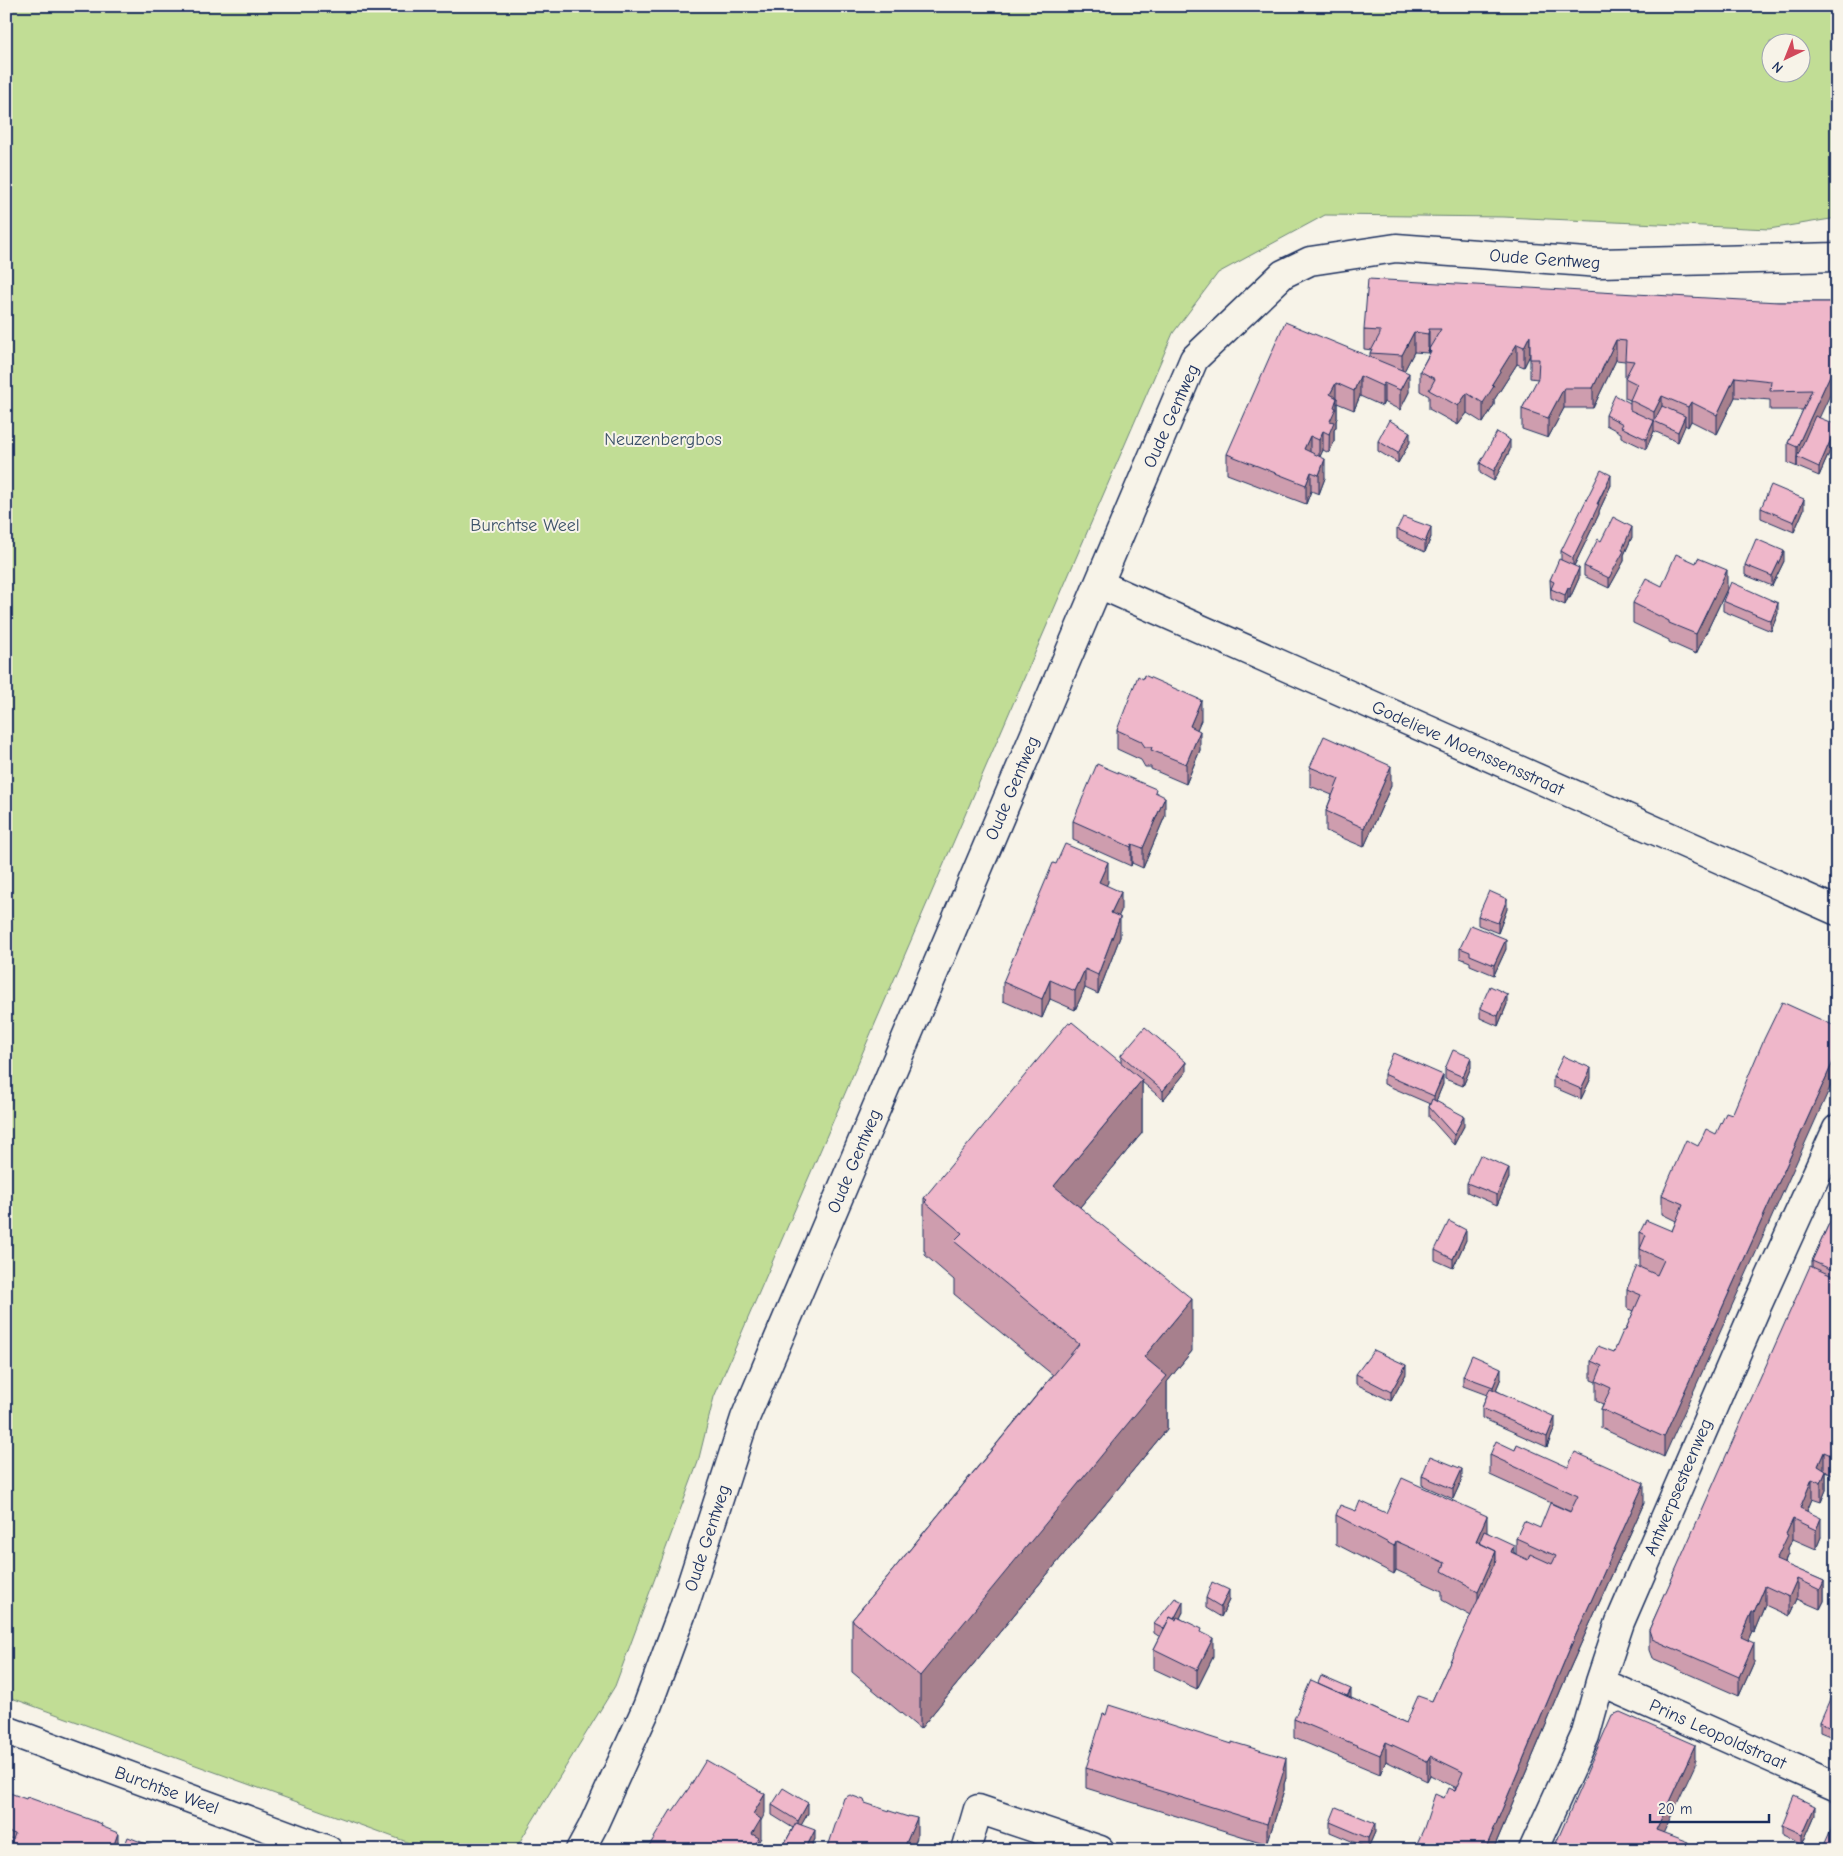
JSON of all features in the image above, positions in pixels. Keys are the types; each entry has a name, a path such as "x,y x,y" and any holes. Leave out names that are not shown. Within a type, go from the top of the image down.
{"street":[{"name":"Oude Gentweg","path":"580,1850 592,1828 650,1698 684,1607 745,1418 1194,359 1283,274 1310,261 1396,248 1600,263 1837,257"},
{"name":"Godelieve Moenssensstraat","path":"1098,584 1837,911"},
{"name":"Antwerpsesteenweg","path":"1533,1850 1585,1736 1600,1682 1620,1622 1752,1317 1837,1130"},
{"name":"Prins Leopoldstraat","path":"1600,1682 1837,1787"},
{"name":"Burchtse Weel","path":"6,1730 328,1850"},
{"path":"966,1850 978,1809 1100,1850"}],"green space":[{"name":"Neuzenbergbos","path":"6,6 1837,6 1837,218 1769,229 1504,217 1325,215 1218,273 1173,333 714,1397 698,1462 615,1686 519,1843 509,1850 429,1850 6,1696"}],"building":[{"path":"1368,279 1778,302 1837,302 1837,360 1797,447 1788,443 1812,390 1770,391 1771,381 1735,377 1717,415 1691,402 1688,407 1662,396 1654,412 1630,400 1637,384 1625,378 1634,361 1625,360 1626,341 1616,340 1593,388 1564,388 1548,418 1522,409 1538,378 1539,359 1530,359 1530,335 1524,347 1517,344 1492,384 1494,386 1483,403 1467,393 1458,406 1429,390 1435,379 1420,371 1431,351 1429,349 1441,329 1429,329 1428,334 1414,332 1402,355 1370,353 1380,331 1364,330"},
{"path":"1285,322 1409,373 1400,390 1384,383 1382,386 1360,376 1354,391 1336,383 1330,394 1337,398 1334,407 1336,408 1330,421 1334,422 1329,434 1323,431 1319,440 1310,436 1304,449 1325,459 1319,475 1311,472 1306,485 1227,454"},
{"path":"1615,395 1630,403 1630,410 1654,421 1646,439 1621,427 1623,424 1606,415"},
{"path":"1662,406 1685,416 1678,432 1654,421"},
{"path":"1815,416 1837,425 1819,467 1797,457"},
{"path":"1389,420 1410,432 1398,453 1378,441"},
{"path":"1497,432 1510,440 1494,471 1480,463"},
{"path":"1601,470 1611,475 1573,558 1561,551"},
{"path":"1771,485 1804,499 1794,522 1761,508"},
{"path":"1403,517 1431,527 1425,542 1397,529"},
{"path":"1613,517 1632,527 1622,550 1624,551 1609,578 1584,566 1598,539 1601,541"},
{"path":"1756,539 1784,551 1772,576 1745,565"},
{"path":"1676,554 1696,563 1698,558 1727,570 1696,634 1669,623 1669,621 1633,603 1646,578 1662,586"},
{"path":"1559,559 1579,568 1570,589 1568,588 1565,595 1551,589 1554,582 1550,580"},
{"path":"1731,582 1778,603 1771,621 1723,601"},
{"path":"1144,675 1201,700 1190,726 1200,731 1186,764 1151,750 1152,747 1145,747 1141,741 1117,730 1138,676 1143,679"},
{"path":"1324,736 1391,766 1364,828 1326,811 1339,779 1310,767"},
{"path":"1097,764 1156,789 1155,792 1165,797 1143,848 1132,844 1131,847 1073,821"},
{"path":"1065,844 1108,862 1099,882 1121,892 1111,913 1120,917 1098,975 1085,969 1075,991 1050,980 1042,999 1003,982 1053,863 1056,864"},
{"path":"1489,891 1507,899 1498,923 1478,916"},
{"path":"1471,925 1506,939 1494,965 1470,955 1470,952 1460,948"},
{"path":"1490,986 1507,994 1498,1016 1480,1008"},
{"path":"1782,1002 1837,1027 1837,1053 1664,1437 1601,1409 1611,1388 1596,1381 1602,1366 1591,1361 1598,1346 1614,1352 1623,1331 1625,1331 1641,1295 1627,1289 1637,1266 1657,1275 1664,1260 1640,1249 1646,1235 1640,1232 1646,1220 1672,1231 1683,1204 1662,1195 1686,1140 1698,1146 1706,1129 1716,1134 1726,1113 1732,1115"},
{"path":"1072,1022 1142,1080 1054,1186 1192,1299 1144,1357 1167,1376 920,1676 852,1620 1079,1344 954,1241 962,1233 925,1202 927,1200 924,1198 1068,1023"},
{"path":"1145,1027 1186,1062 1163,1091 1121,1055"},
{"path":"1453,1050 1471,1057 1463,1077 1445,1069"},
{"path":"1393,1053 1443,1075 1434,1096 1384,1074"},
{"path":"1563,1056 1591,1068 1581,1089 1553,1077"},
{"path":"1432,1099 1464,1116 1454,1135 1429,1107"},
{"path":"1480,1155 1509,1168 1497,1195 1467,1183"},
{"path":"1837,1206 1837,1272 1812,1261"},
{"path":"1449,1221 1466,1230 1453,1259 1435,1250"},
{"path":"1810,1266 1837,1278 1837,1452 1835,1457 1824,1452 1818,1466 1826,1471 1821,1483 1812,1479 1800,1508 1821,1518 1816,1530 1793,1519 1786,1534 1788,1535 1776,1560 1824,1581 1820,1590 1797,1579 1789,1597 1765,1586 1741,1637 1754,1643 1739,1677 1652,1639 1649,1630"},
{"path":"1374,1350 1406,1365 1391,1392 1356,1374"},
{"path":"1472,1355 1501,1368 1493,1387 1463,1376"},
{"path":"1490,1388 1555,1417 1547,1437 1482,1408"},
{"path":"1496,1441 1515,1450 1517,1444 1568,1467 1575,1452 1644,1483 1570,1648 1485,1850 1414,1850 1424,1828 1435,1794 1444,1798 1448,1788 1455,1791 1463,1772 1430,1756 1427,1761 1386,1742 1380,1755 1294,1719 1311,1680 1406,1723 1418,1696 1432,1701 1496,1560 1496,1551 1479,1543 1484,1531 1514,1545 1511,1552 1528,1560 1530,1554 1552,1564 1556,1556 1516,1538 1524,1521 1540,1528 1550,1503 1570,1512 1578,1496 1490,1455"},
{"path":"1430,1456 1462,1469 1453,1489 1422,1476"},
{"path":"1402,1478 1487,1516 1476,1541 1496,1551 1478,1591 1442,1571 1445,1563 1396,1541 1394,1546 1336,1515 1340,1505 1356,1511 1360,1501 1386,1513"},
{"path":"1212,1582 1229,1590 1221,1607 1206,1598"},
{"path":"1175,1598 1183,1602 1174,1619 1170,1617 1164,1629 1154,1624"},
{"path":"1170,1617 1176,1620 1177,1617 1202,1629 1201,1632 1213,1638 1197,1670 1154,1649"},
{"path":"1321,1676 1351,1689 1347,1696 1318,1683"},
{"path":"1833,1692 1837,1693 1837,1730 1820,1722"},
{"path":"1109,1705 1232,1744 1232,1742 1286,1758 1267,1824 1086,1768 1103,1714 1106,1715"},
{"path":"1620,1712 1695,1745 1656,1830 1688,1842 1685,1850 1553,1850 1612,1715"},
{"path":"706,1760 765,1794 753,1814 761,1819 752,1834 759,1838 752,1850 655,1850 649,1846 671,1810 673,1811"},
{"path":"783,1788 808,1803 798,1821 772,1805"},
{"path":"10,1793 26,1799 27,1797 102,1824 101,1826 118,1833 112,1850 6,1850 7,1837 13,1839 15,1834 6,1831 6,1803"},
{"path":"850,1795 864,1800 865,1803 908,1817 917,1818 903,1850 827,1850 844,1798"},
{"path":"1794,1796 1815,1806 1802,1835 1782,1826"},
{"path":"1336,1807 1375,1823 1368,1838 1330,1822"},
{"path":"1837,1816 1837,1850 1822,1850"},
{"path":"796,1823 815,1830 805,1850 781,1850"},
{"path":"128,1837 162,1850 123,1850"}]}
